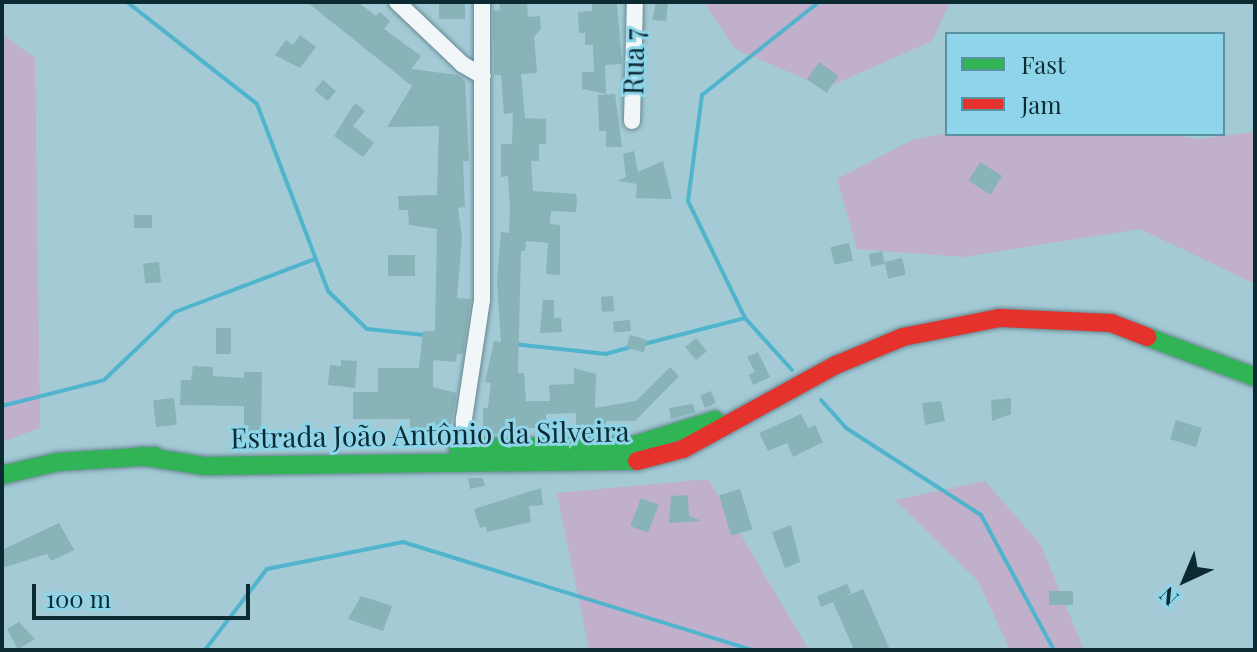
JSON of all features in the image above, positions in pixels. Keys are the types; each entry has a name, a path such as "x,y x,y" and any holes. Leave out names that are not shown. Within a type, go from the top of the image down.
{"main road":[{"name":"Estrada João Antônio da Silveira","path":"2,475 57,462 141,456 466,455 631,446 756,407 903,337 1000,318 1111,323 1255,377"}],"street":[{"path":"397,2 462,64 483,76"},
{"path":"466,455 464,419 482,300 482,2"},
{"name":"Rua 7","path":"632,121 635,2"}],"shaded area":[{"path":"704,2 950,2 932,41 826,88 735,49"},
{"path":"2,34 35,58 40,428 2,442"},
{"path":"1255,132 1255,284 1140,229 963,257 857,249 837,179 912,140 945,133 945,136 1181,136 1196,139"},
{"path":"708,479 809,650 589,650 557,493"},
{"path":"985,481 1041,545 1084,650 1010,650 978,581 895,500"}],"building":[{"path":"307,2 358,2 376,16 380,12 390,21 384,29 421,56 411,69 458,75 465,81 469,161 463,161 465,207 458,208 462,238 457,298 471,299 463,354 457,354 456,362 433,360 433,387 457,393 449,435 410,431 410,419 353,419 353,392 378,392 378,368 419,368 423,331 435,331 437,229 409,225 408,210 399,210 398,196 437,195 439,126 387,127 412,86"},
{"path":"439,2 465,2 465,19 439,19"},
{"path":"499,2 527,2 528,17 540,16 541,29 534,37 537,73 521,74 525,118 546,119 546,144 539,144 539,161 531,161 533,191 576,194 577,200 576,212 551,211 550,224 560,225 560,275 546,274 548,243 526,241 525,251 521,251 518,373 524,373 526,401 550,401 549,385 574,384 574,368 596,374 595,408 636,401 670,367 679,376 635,421 606,421 606,432 576,430 576,413 546,414 546,428 527,428 527,433 483,434 483,408 488,408 491,383 485,382 494,341 501,342 497,282 501,232 509,233 510,209 508,176 501,177 501,144 512,144 513,113 504,114 501,75 494,75 493,11 500,10"},
{"path":"592,2 617,4 622,64 605,65 606,94 582,89 582,72 594,72 593,45 585,45 585,33 579,33 578,12 592,11"},
{"path":"656,2 668,2 666,21 652,20"},
{"path":"300,35 316,47 300,68 275,55 286,40 293,45"},
{"path":"819,62 839,76 827,93 807,79"},
{"path":"323,80 336,91 328,101 315,90"},
{"path":"615,94 622,147 606,147 606,131 599,131 598,95"},
{"path":"355,103 365,111 353,126 374,143 363,157 334,136"},
{"path":"634,151 638,172 663,161 672,199 636,198 637,184 618,181 626,177 623,154"},
{"path":"980,162 1002,176 990,194 968,181"},
{"path":"134,215 152,215 152,228 134,228"},
{"path":"849,243 853,261 835,265 830,247"},
{"path":"882,251 885,264 871,267 868,254"},
{"path":"388,255 415,255 415,276 388,276"},
{"path":"902,258 906,275 888,279 884,262"},
{"path":"159,262 161,282 145,284 143,264"},
{"path":"613,296 614,311 602,312 601,297"},
{"path":"543,300 554,300 554,318 561,318 562,332 540,333"},
{"path":"630,320 631,331 614,332 613,321"},
{"path":"216,328 231,328 231,354 216,354"},
{"path":"630,335 647,340 644,352 626,347"},
{"path":"696,338 707,351 696,360 685,347"},
{"path":"758,352 770,377 753,385 749,375 755,372 747,357"},
{"path":"341,360 357,361 355,388 328,385 330,365 341,366"},
{"path":"193,366 213,367 213,376 244,378 244,372 262,372 261,440 244,437 244,406 180,405 181,380 191,380"},
{"path":"711,391 716,403 705,408 700,396"},
{"path":"174,398 177,425 156,427 153,400"},
{"path":"1011,398 1011,414 992,421 991,400"},
{"path":"941,401 945,421 925,425 922,403"},
{"path":"693,404 695,412 671,419 669,408"},
{"path":"801,414 808,428 815,425 823,442 793,457 787,443 768,451 759,433"},
{"path":"1176,420 1202,428 1196,447 1170,439"},
{"path":"468,478 483,478 485,486 470,489"},
{"path":"541,488 543,505 529,506 531,522 487,532 486,526 480,528 474,509"},
{"path":"740,489 752,529 731,536 719,495"},
{"path":"688,495 689,516 702,521 669,523 671,496"},
{"path":"641,498 659,505 648,533 630,526"},
{"path":"59,523 74,550 51,561 47,554 2,568 2,550"},
{"path":"791,525 800,562 785,568 772,532"},
{"path":"847,584 851,593 844,597 863,589 890,650 854,650 833,602 821,607 817,596"},
{"path":"1049,591 1073,591 1073,605 1049,605"},
{"path":"361,596 392,606 383,631 348,619"},
{"path":"19,622 35,639 18,649 7,629"}],"waterway":[{"path":"127,2 257,104 328,291 367,329 425,335"},
{"path":"792,370 745,318 688,201 702,95 819,2"},
{"path":"2,406 104,380 175,312 315,259"},
{"path":"644,344 745,318"},
{"path":"513,344 606,354 631,347"},
{"path":"821,400 846,428 981,515 1054,650"},
{"path":"205,650 267,569 403,542 752,650"}],"traffic: fast":[{"path":"1147,337 1255,377"},
{"path":"458,448 631,446 715,420"},
{"path":"141,456 205,466 637,461"},
{"path":"2,475 57,462 155,456"}],"traffic: jam":[{"path":"637,461 683,449 836,365 903,337 1000,318 1111,323 1147,337"}]}
